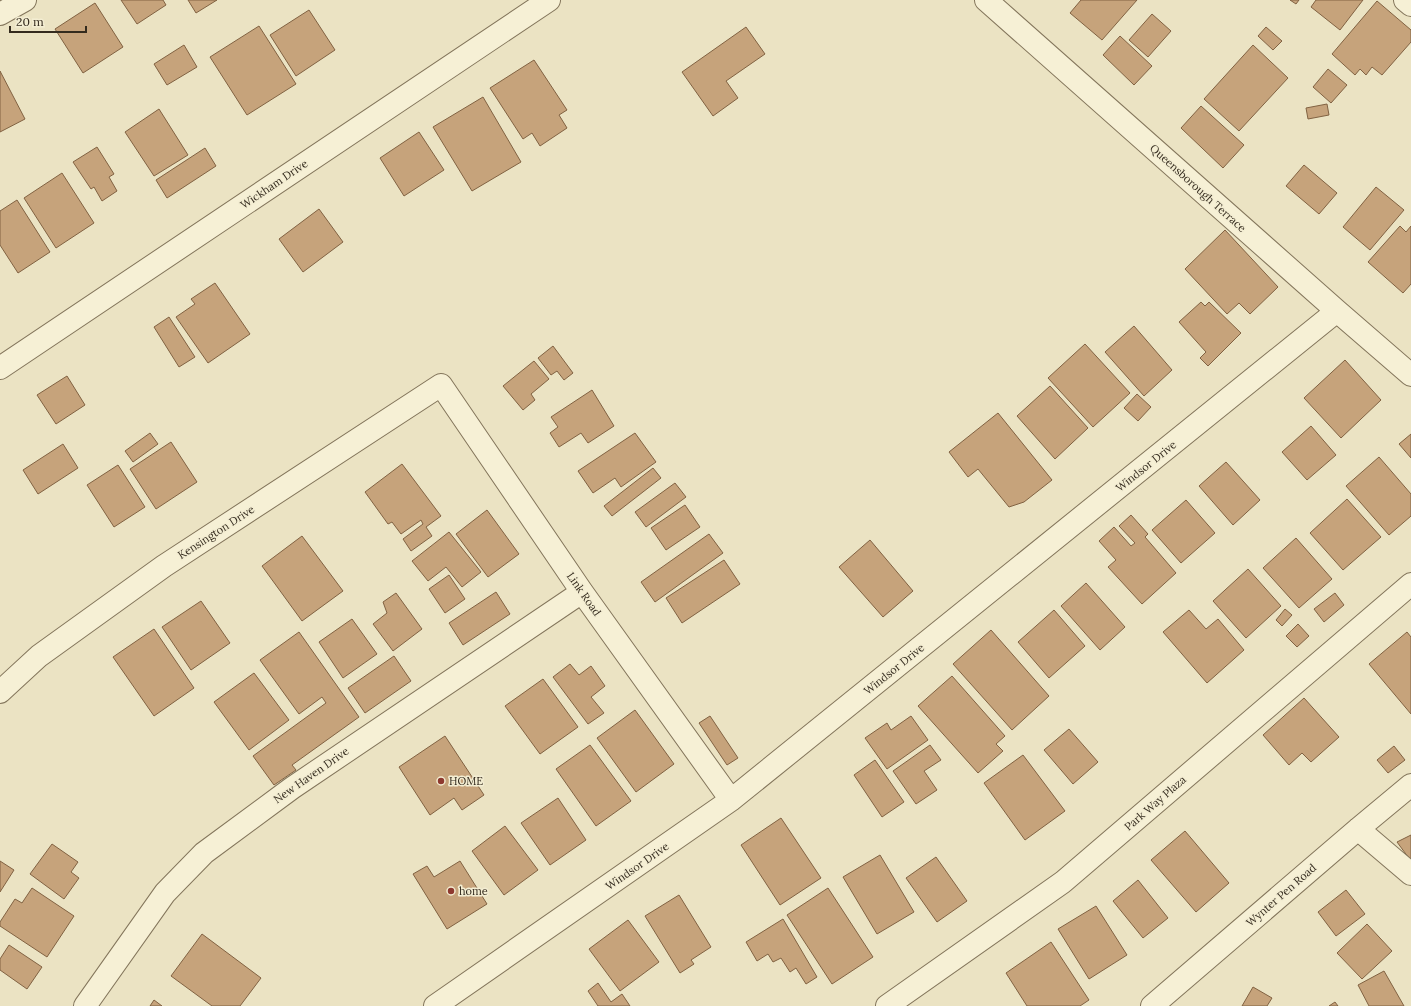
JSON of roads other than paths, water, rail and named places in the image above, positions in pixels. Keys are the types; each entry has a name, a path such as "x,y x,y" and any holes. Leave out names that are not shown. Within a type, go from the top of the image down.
{"street":[{"path":"0,14 25,0"},
{"name":"Wickham Drive","path":"0,368 548,0"},
{"name":"Queensborough Terrace","path":"986,0 1411,375"},
{"path":"1406,0 1411,4"},
{"name":"Windsor Drive","path":"435,1006 731,800 1337,311"},
{"name":"Link Road","path":"441,385 582,592 731,800"},
{"name":"Kensington Drive","path":"0,692 39,656 164,566 441,385"},
{"name":"Park Way Plaza","path":"887,1006 1063,882 1411,584"},
{"name":"New Haven Drive","path":"85,1006 164,893 204,853 292,788 582,592"},
{"name":"Wynter Pen Road","path":"1152,1006 1358,828 1411,785"},
{"path":"1358,828 1411,874"}],"place":[{"name":"HOME","path":"441,781"},
{"name":"home","path":"451,891"}]}
